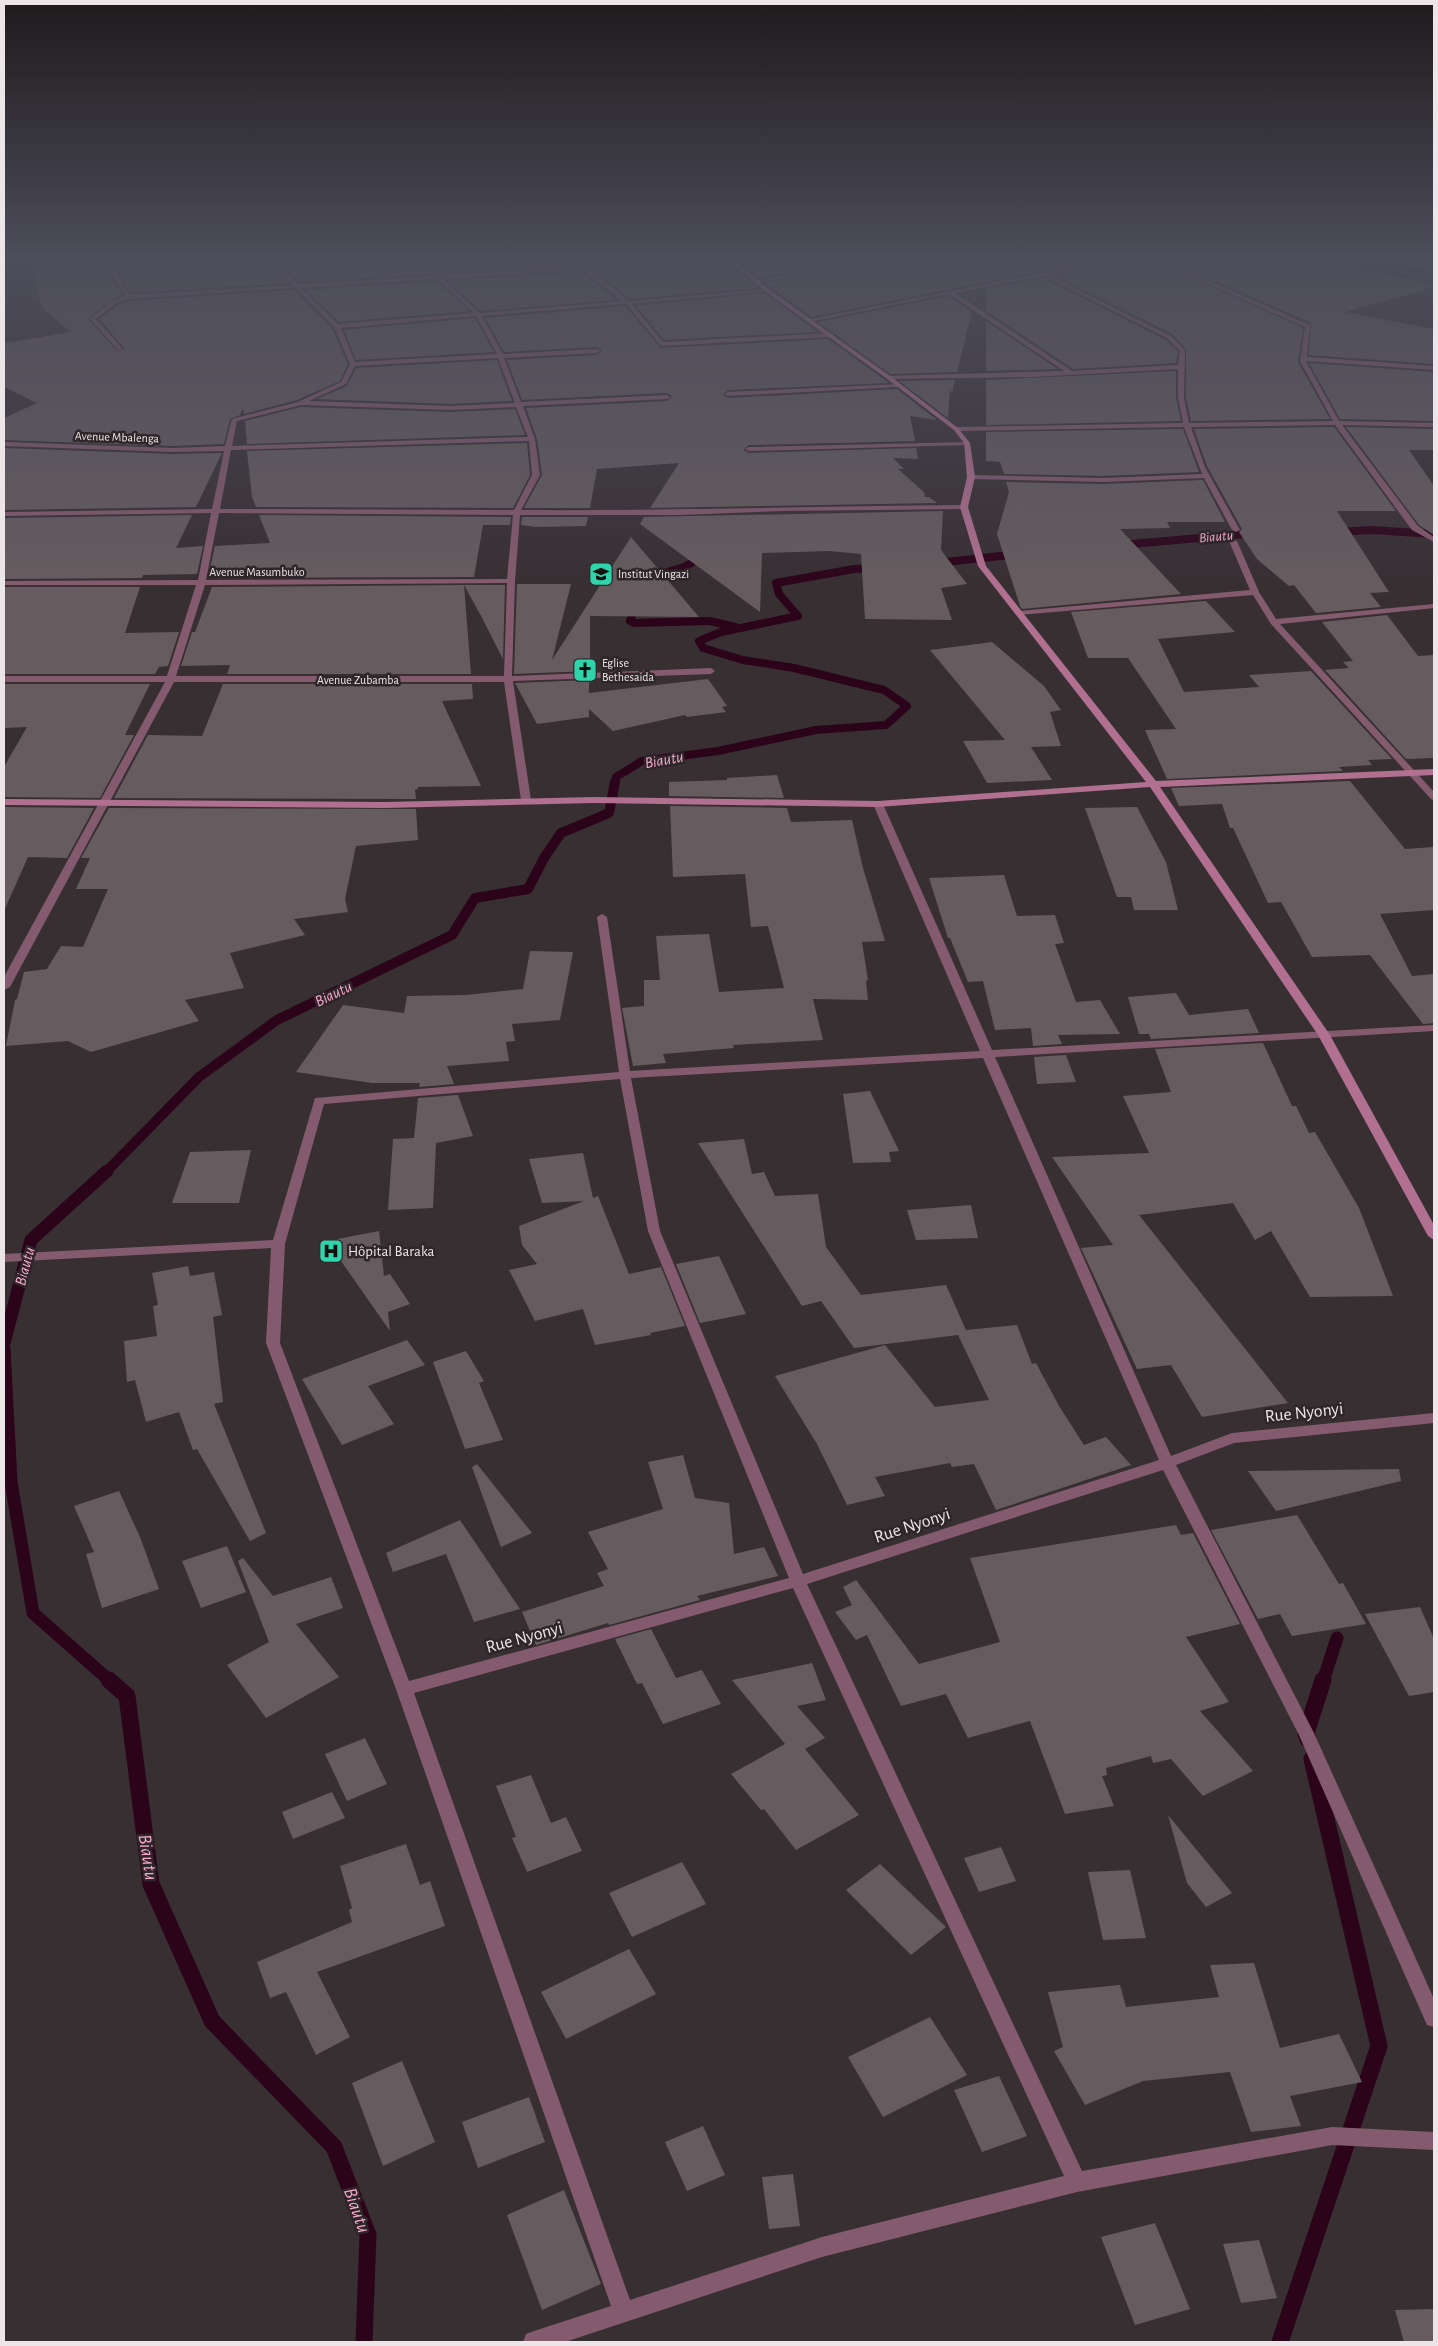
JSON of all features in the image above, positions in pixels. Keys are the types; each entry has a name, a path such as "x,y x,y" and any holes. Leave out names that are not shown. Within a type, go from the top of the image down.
{"street":[{"path":"4,987 170,680 200,583 234,420 300,403 344,383 351,367"},
{"path":"505,367 532,439 536,475 517,511 511,582 508,679 526,800"},
{"path":"875,367 956,429 967,444 971,477 964,507 977,555 982,566 1153,784 1324,1035 1434,1236"},
{"path":"1063,367 1071,373"},
{"path":"888,377 1071,373 1170,367"},
{"path":"1179,367 1185,426 1205,476 1236,530"},
{"path":"1308,367 1337,423 1415,528 1434,540"},
{"path":"728,394 898,385"},
{"path":"300,403 450,408 520,406 667,397"},
{"path":"956,429 1337,423 1434,425"},
{"name":"Avenue Mbalenga","path":"4,444 172,450 532,439"},
{"path":"749,449 967,444"},
{"path":"971,477 1103,480 1205,476"},
{"path":"4,514 216,511 680,513 782,509 964,507"},
{"path":"1234,540 1255,592 1274,622 1434,798"},
{"name":"Avenue Masumbuko","path":"4,583 511,582"},
{"path":"1019,613 1255,592"},
{"path":"1274,622 1434,606"},
{"name":"Avenue Zubamba","path":"4,679 508,679 711,671"},
{"path":"4,802 385,805 526,800 594,800 878,804 1153,784 1434,772"},
{"path":"878,804 1167,1463 1306,1733 1434,2019"},
{"path":"602,917 624,1075 654,1231 798,1582 1077,2182"},
{"path":"624,2312 404,1689 273,1342 278,1244 319,1101 624,1075 986,1052 1434,1028"},
{"path":"4,1258 278,1244"},
{"name":"Rue Nyonyi","path":"404,1689 798,1582 1167,1463 1232,1438 1434,1418"},
{"path":"534,2342 822,2247 1077,2182 1332,2136 1434,2141"}],"building":[{"path":"4,367 346,367 340,381 297,400 244,414 243,408 240,415 230,419 224,444 173,446 4,440 4,418 37,403 4,387"},
{"path":"500,367 512,401 450,404 317,399 347,386 356,368"},
{"path":"510,367 867,367 889,383 728,390 723,395 728,398 897,389 937,420 910,416 915,441 749,445 743,450 749,453 916,448 918,459 893,458 904,469 898,469 924,492 925,497 929,497 937,503 650,508 679,463 597,469 590,508 524,508 542,475 537,439 526,408 667,401 672,396 667,393 522,400"},
{"path":"881,367 958,367 957,372 890,374"},
{"path":"986,367 1058,369 986,371"},
{"path":"1071,367 1099,367 1073,369"},
{"path":"1186,367 1301,367 1330,419 1191,421 1186,398"},
{"path":"1311,367 1371,367 1434,372 1434,421 1340,419"},
{"path":"1176,371 1176,398 1181,421 986,425 986,380"},
{"path":"955,380 952,394 950,388 948,418 899,381"},
{"path":"301,407 450,412 515,409 525,435 247,444 245,421"},
{"path":"1334,427 1396,511 1337,511 1389,592 1370,593 1381,607 1316,613 1294,585 1289,586 1257,559 1239,532 1242,529 1207,466 1194,429"},
{"path":"1346,427 1434,429 1434,450 1409,450 1434,486 1434,535 1419,525"},
{"path":"1183,429 1199,472 1103,476 1004,474 1000,462 986,461 986,432"},
{"path":"527,443 530,475 513,508 256,507 252,497 247,451"},
{"path":"4,448 173,454 222,453 196,507 4,510"},
{"path":"1203,480 1225,522 1167,522 1170,528 1120,529 1181,594 1022,609 997,534 1009,492 1006,482 1103,484"},
{"path":"943,511 941,550 967,584 941,588 952,620 865,619 861,554 829,551 762,553 760,612 640,524 644,517"},
{"path":"192,515 176,548 203,546 197,574 143,575 142,578 4,579 4,518"},
{"path":"259,515 511,517 510,525 483,525 474,577 216,578 218,573 209,573 215,546 270,543"},
{"path":"522,517 588,517 586,526 536,527 521,525"},
{"path":"631,537 699,617 590,616 590,671 514,674 517,584 571,584 552,660"},
{"path":"464,585 471,674 227,674 230,665 181,666 192,632 195,632 212,587"},
{"path":"464,585 505,585 503,659 480,614"},
{"path":"4,587 140,587 125,633 179,632 168,666 159,667 155,674 4,674"},
{"path":"1206,601 1235,632 1158,639 1184,692 1259,687 1249,675 1311,671 1392,759 1368,760 1372,765 1339,767 1343,771 1167,779 1145,730 1176,729 1128,658 1088,658 1071,612"},
{"path":"1387,615 1418,656 1434,655 1434,758 1406,759 1325,670 1349,668 1343,662 1353,661 1322,622"},
{"path":"992,642 1044,686 1061,710 1050,712 1061,746 1031,747 1052,780 987,783 963,741 1005,740 930,650"},
{"path":"708,679 727,706 722,707 726,712 687,717 685,715 613,731 589,709 589,717 537,724 515,683 589,680 589,693"},
{"path":"4,684 150,684 125,735 134,735 100,798 4,797 4,767 27,727 4,728"},
{"path":"223,684 472,684 473,699 442,701 481,786 418,787 415,790 416,799 114,798 148,735 202,736"},
{"path":"777,775 784,798 669,796 669,782 727,780 727,778"},
{"path":"1350,781 1405,849 1434,847 1434,910 1380,914 1412,976 1434,974 1434,1023 1423,1024 1370,955 1312,957 1281,902 1268,903 1233,828 1230,828 1222,804 1179,806 1171,788"},
{"path":"670,806 787,808 791,822 852,820 863,868 885,941 862,942 868,980 866,981 868,1000 813,999 823,1040 733,1045 734,1048 663,1054 666,1063 633,1066 622,1008 644,1006 644,980 660,980 656,936 709,934 719,992 784,988 768,926 751,927 745,874 673,877"},
{"path":"4,807 94,808 67,858 28,857 4,911"},
{"path":"1137,807 1166,862 1178,910 1134,910 1131,897 1117,897 1085,808"},
{"path":"109,808 416,809 418,840 356,846 345,899 348,912 294,919 305,935 230,953 244,988 185,1000 199,1021 91,1052 68,1041 6,1046 15,1000 17,999 24,972 47,969 61,946 83,947 108,889 76,889 90,858 81,858"},
{"path":"1004,875 1017,916 1055,915 1064,943 1055,944 1076,1002 1100,1000 1120,1034 1058,1035 1062,1044 1033,1046 1031,1028 995,1030 983,981 968,982 950,938 948,938 929,878"},
{"path":"530,951 573,952 560,1020 512,1024 515,1041 506,1042 509,1061 447,1066 454,1084 419,1087 420,1083 372,1083 296,1072 343,1005 404,1013 407,996 466,995 523,989"},
{"path":"1176,993 1189,1015 1248,1009 1259,1033 1151,1039 1149,1034 1139,1034 1128,997"},
{"path":"1263,1043 1292,1106 1296,1106 1309,1133 1315,1132 1359,1208 1393,1296 1310,1297 1271,1231 1255,1240 1233,1203 1139,1215 1288,1403 1202,1417 1171,1365 1137,1369 1081,1248 1113,1245 1052,1157 1149,1153 1123,1096 1171,1092 1155,1049"},
{"path":"1066,1055 1076,1082 1037,1084 1034,1057"},
{"path":"870,1091 899,1151 889,1152 891,1162 853,1163 843,1094"},
{"path":"458,1095 473,1136 436,1143 433,1208 388,1210 393,1139 414,1138 418,1098"},
{"path":"744,1139 752,1174 764,1172 775,1196 818,1194 826,1247 861,1295 946,1285 966,1330 1017,1325 1032,1364 1036,1363 1059,1406 1084,1445 1106,1437 1131,1465 996,1510 974,1464 952,1467 950,1463 875,1477 885,1496 847,1505 817,1444 775,1376 885,1345 935,1407 989,1400 958,1335 854,1348 821,1301 802,1306 698,1143"},
{"path":"251,1150 239,1203 172,1203 190,1152"},
{"path":"583,1153 593,1198 598,1196 629,1274 661,1267 685,1326 650,1333 651,1335 595,1345 583,1309 535,1321 509,1270 537,1264 522,1245 519,1226 584,1201 542,1203 529,1159"},
{"path":"971,1205 978,1238 916,1240 907,1210"},
{"path":"379,1231 384,1276 390,1274 410,1304 388,1312 390,1331 327,1241"},
{"path":"719,1256 746,1314 700,1323 676,1264"},
{"path":"188,1266 190,1276 214,1272 222,1315 213,1317 223,1402 214,1404 266,1533 250,1541 197,1449 193,1450 179,1412 146,1422 135,1380 127,1382 124,1341 157,1336 153,1306 158,1305 152,1273"},
{"path":"407,1340 425,1365 368,1386 394,1424 342,1445 302,1379"},
{"path":"466,1351 484,1381 479,1383 503,1440 465,1449 433,1362"},
{"path":"683,1455 695,1498 729,1503 734,1554 764,1547 778,1576 697,1596 700,1600 609,1625 608,1623 536,1645 522,1612 604,1586 597,1573 608,1569 588,1532 663,1509 648,1462"},
{"path":"477,1464 532,1533 501,1547 472,1467"},
{"path":"1399,1469 1401,1481 1276,1511 1248,1471"},
{"path":"119,1491 140,1537 159,1589 102,1608 86,1554 94,1552 74,1506"},
{"path":"1297,1515 1339,1584 1343,1583 1366,1624 1292,1636 1280,1614 1258,1619 1211,1530"},
{"path":"460,1520 520,1609 474,1622 446,1554 393,1572 386,1553"},
{"path":"1176,1525 1181,1535 1193,1533 1240,1624 1186,1637 1229,1702 1200,1711 1253,1771 1203,1796 1171,1759 1153,1763 1151,1756 1106,1768 1107,1775 1102,1776 1114,1806 1065,1814 1030,1721 968,1738 946,1694 901,1706 867,1635 856,1640 835,1612 852,1605 843,1587 856,1580 919,1664 1000,1642 970,1558"},
{"path":"227,1546 246,1592 201,1608 182,1561"},
{"path":"243,1558 273,1596 331,1577 343,1608 296,1624 339,1677 266,1718 227,1665 269,1642 238,1561"},
{"path":"1420,1607 1434,1639 1434,1692 1409,1696 1365,1614"},
{"path":"651,1629 676,1678 702,1670 721,1704 663,1724 642,1683 637,1684 615,1639"},
{"path":"812,1663 826,1700 797,1706 825,1738 805,1749 859,1815 796,1850 764,1809 761,1810 731,1774 785,1744 732,1680"},
{"path":"365,1738 387,1784 347,1801 325,1754"},
{"path":"531,1775 551,1823 566,1817 582,1851 527,1872 512,1838 516,1837 496,1786"},
{"path":"332,1792 345,1818 293,1839 282,1812"},
{"path":"1168,1815 1232,1893 1206,1907 1187,1883"},
{"path":"406,1844 420,1885 430,1881 445,1926 317,1972 350,2037 316,2055 286,1992 270,1998 257,1962 352,1922 349,1910 352,1908 340,1866"},
{"path":"1001,1847 1016,1881 979,1892 964,1858"},
{"path":"682,1862 706,1904 632,1937 609,1893"},
{"path":"880,1864 946,1927 911,1955 846,1890"},
{"path":"1130,1870 1146,1938 1103,1940 1088,1872"},
{"path":"629,1949 656,1994 566,2039 541,1992"},
{"path":"1254,1963 1280,2048 1339,2034 1362,2082 1290,2096 1301,2126 1251,2132 1230,2072 1143,2081 1085,2105 1054,2051 1063,2047 1048,1992 1120,1985 1126,2007 1219,1997 1210,1965"},
{"path":"930,2017 967,2075 883,2117 848,2057"},
{"path":"402,2061 435,2142 383,2166 352,2083"},
{"path":"999,2076 1027,2136 982,2152 954,2090"},
{"path":"529,2097 545,2142 478,2168 462,2122"},
{"path":"703,2126 725,2175 687,2191 665,2142"},
{"path":"793,2174 800,2226 769,2229 762,2177"},
{"path":"564,2190 601,2284 542,2310 507,2215"},
{"path":"1155,2223 1190,2309 1135,2325 1101,2237"},
{"path":"1259,2240 1277,2298 1241,2303 1223,2244"},
{"path":"1434,2309 1434,2342 1404,2342 1395,2310"}],"waterway":[{"name":"Biautu","path":"1337,532 1371,530 1434,534"},
{"name":"Biautu","path":"1120,545 1256,533"},
{"path":"936,563 1019,554"},
{"path":"647,578 684,567 695,561"},
{"name":"Biautu","path":"615,784 616,777 642,761 718,751 816,730 886,725 907,706 884,690 794,668 743,660 703,648 699,641 721,632 798,616 779,594 776,583 854,569 875,568"},
{"path":"634,602 635,606 630,621 634,623 710,621 735,627"},
{"name":"Biautu","path":"107,1171 199,1077 277,1020 452,935 475,898 528,889 544,858 561,833 609,813 615,782"},
{"name":"Biautu","path":"4,1343 31,1240 107,1171"},
{"name":"Biautu","path":"4,1349 11,1482 33,1613 110,1681"},
{"path":"1323,1681 1337,1638"},
{"name":"Biautu","path":"109,1680 127,1696 151,1884 212,2021 334,2147 368,2235 364,2342"},
{"path":"1308,1739 1306,1733 1323,1680"},
{"path":"1280,2342 1379,2046 1312,1759"}],"place":[{"name":"Institut Vingazi","path":"601,574"},
{"name":"Eglise Bethesaida","path":"585,670"},
{"name":"Hôpital Baraka","path":"331,1251"}]}
